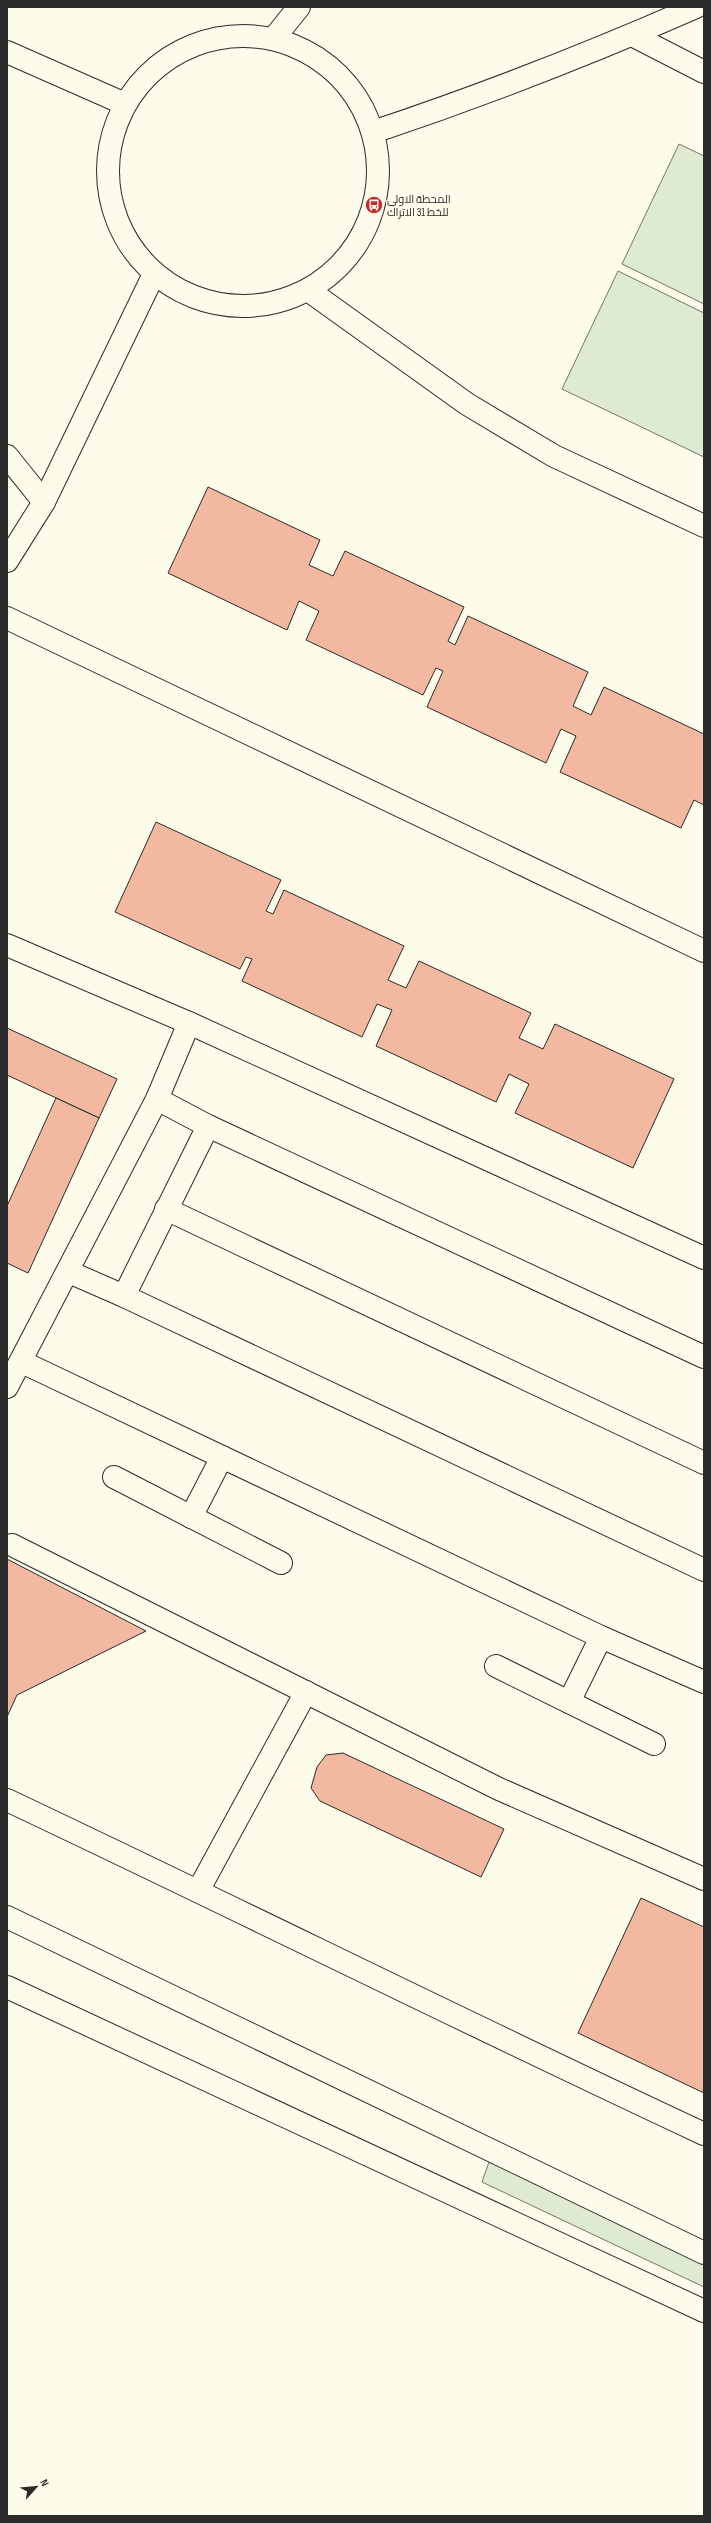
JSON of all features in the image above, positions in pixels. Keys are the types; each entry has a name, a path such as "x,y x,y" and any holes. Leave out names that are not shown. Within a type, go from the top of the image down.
{"main road":[{"path":"274,38 299,7"},
{"path":"373,132 464,102 569,62 696,7"},
{"path":"239,35 274,38 317,57 352,90 373,132 379,169 374,205 356,246 337,269 308,290 269,304 256,306 228,306 202,300 177,290 154,274 133,251 118,224 109,194 107,163 112,133 124,104 146,76 173,54 205,40 239,35"},
{"path":"632,35 704,72"},
{"path":"7,52 124,104"},
{"path":"7,561 44,502 154,274"},
{"path":"308,290 487,416 554,456 704,526"},
{"path":"7,456 44,502"},
{"path":"7,618 704,951"},
{"path":"7,945 189,1023 704,1258"},
{"path":"7,1387 22,1362 69,1272 157,1099 189,1023"},
{"path":"157,1099 208,1126 704,1357"},
{"path":"124,1296 166,1208 208,1126"},
{"path":"166,1208 704,1463"},
{"path":"69,1272 124,1296 704,1570"},
{"path":"22,1362 601,1637 704,1682"},
{"path":"191,1517 222,1457"},
{"path":"114,1476 281,1563"},
{"path":"12,1545 499,1789 704,1879"},
{"path":"569,1702 601,1637"},
{"path":"496,1666 654,1744"},
{"path":"198,1891 306,1692"},
{"path":"7,1800 198,1891 517,2047 704,2134"},
{"path":"7,1917 704,2253"},
{"path":"7,1987 704,2311"}],"green space":[{"path":"679,144 704,156 704,304 622,264"},
{"path":"618,271 704,313 704,457 562,389"},
{"path":"490,2159 704,2261 704,2287 482,2182"}],"building":[{"path":"208,487 320,540 309,565 333,576 345,551 464,607 448,641 455,645 468,616 588,672 573,706 591,715 604,687 704,734 704,805 694,800 681,828 560,772 576,736 561,729 546,763 427,707 443,671 436,668 423,695 306,640 319,611 299,601 287,630 168,573"},
{"path":"156,822 281,880 266,911 273,914 284,890 404,946 388,980 406,988 419,961 531,1013 519,1038 543,1049 555,1024 674,1079 633,1168 515,1113 529,1084 509,1074 496,1102 376,1046 392,1010 377,1004 362,1037 242,981 252,959 246,957 240,969 115,912"},
{"path":"7,1028 117,1079 99,1118 7,1075"},
{"path":"56,1098 99,1118 28,1273 7,1263 7,1206"},
{"path":"7,1559 146,1631 17,1695 7,1717"},
{"path":"343,1753 504,1829 481,1877 320,1801 311,1788 317,1767 326,1755"},
{"path":"641,1898 704,1927 704,2093 578,2033"}],"place":[{"name":"المحطة الاولى للخط 31 الاتراك","path":"374,205"}]}
